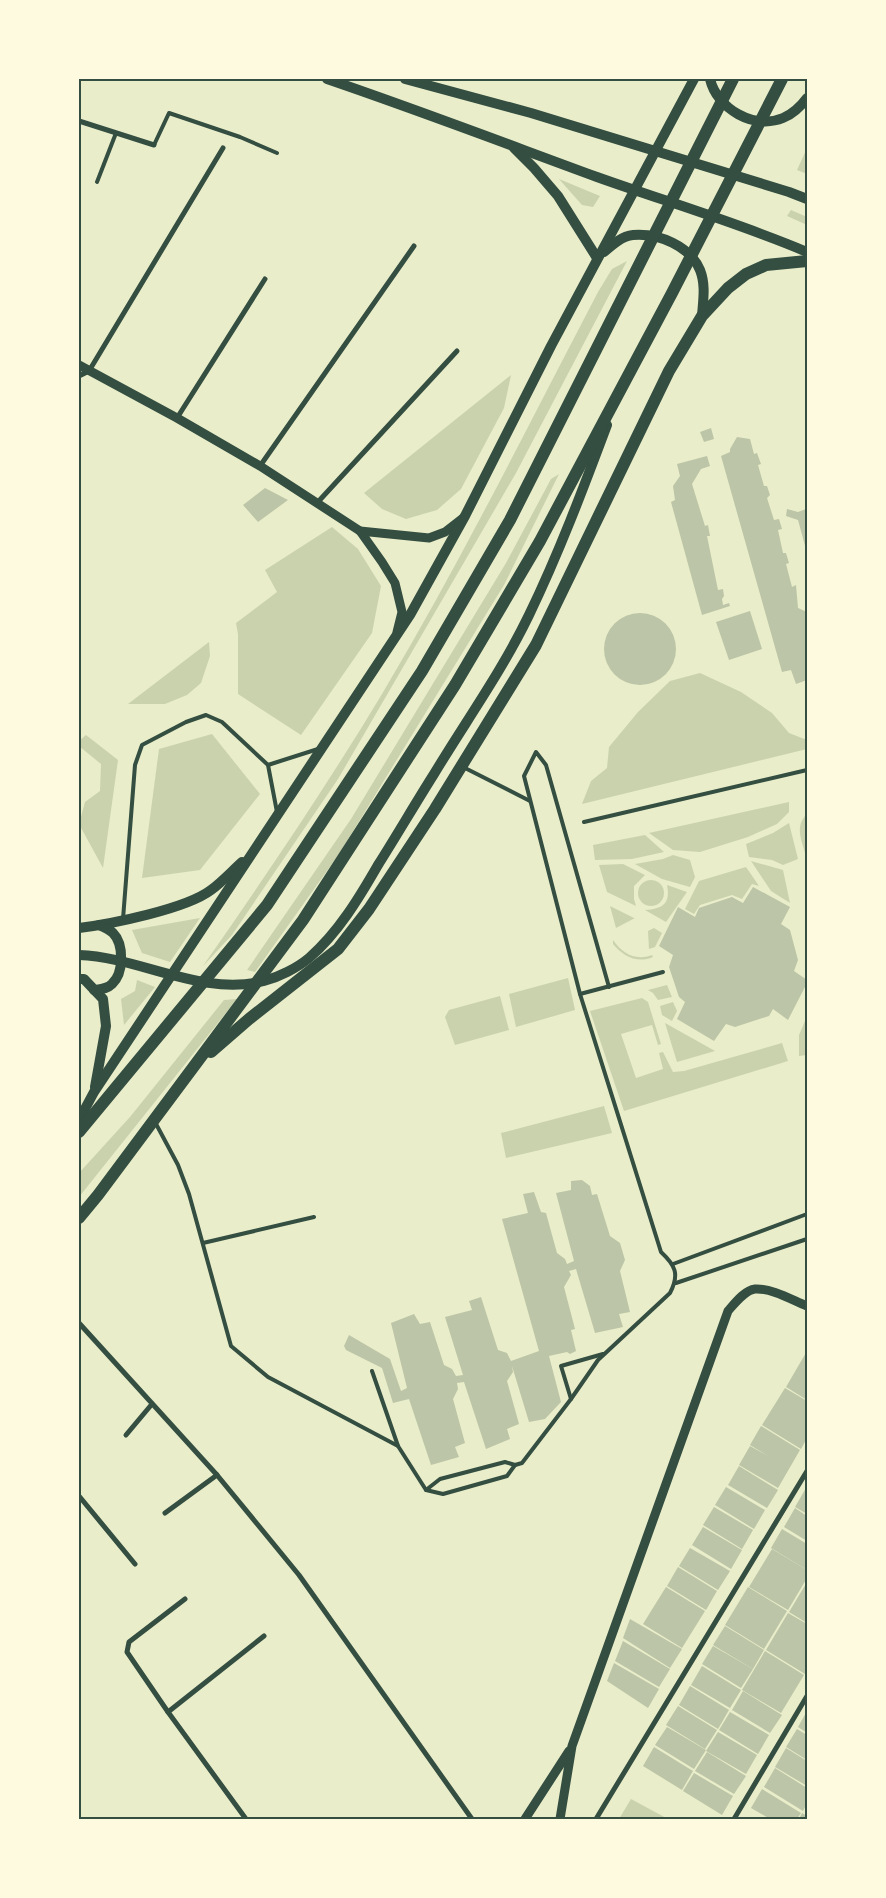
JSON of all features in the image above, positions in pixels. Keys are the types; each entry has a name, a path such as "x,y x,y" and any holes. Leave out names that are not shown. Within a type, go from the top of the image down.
{"highway":[{"path":"79,1132 267,905 422,672 510,520 733,79"},
{"path":"79,1218 302,920 455,685 540,541 782,79"},
{"path":"192,1069 248,1019 338,949 369,909 462,766 536,646 669,371 702,316 728,288 746,274 766,265 807,261"}],"main road":[{"path":"327,79 353,83 511,146 769,236 807,252"},
{"path":"79,1120 94,1092 410,615 465,516 597,258 694,79"},
{"path":"710,79 716,94 726,106 735,112 753,119 765,121 784,118 792,114 807,98"},
{"path":"411,80 531,113 807,199"},
{"path":"511,146 534,168 558,196 597,258"},
{"path":"597,258 612,244 632,235 655,236 680,247 692,256 703,280 702,316"},
{"path":"79,955 126,963 189,979 235,986 275,978 309,958 340,924 366,887 435,771 483,697 528,618 550,571 624,382"},
{"path":"79,928 100,925 178,906 210,891 254,851"},
{"path":"94,990 104,989 113,984 121,962 122,950 114,935 100,925"},
{"path":"79,979 84,979 103,999 106,1026 94,1092"}],"street":[{"path":"79,121 154,146"},
{"path":"79,376 89,371 223,148"},
{"path":"260,466 414,246"},
{"path":"177,418 265,279"},
{"path":"317,503 457,351"},
{"path":"79,365 260,466 360,531 394,582 402,612 397,635"},
{"path":"360,531 430,538 445,532 465,516"},
{"path":"560,1819 572,1746 728,1311 737,1300 754,1289 769,1291 807,1306"},
{"path":"79,1323 217,1474 299,1575 472,1819"},
{"path":"126,1435 152,1404"},
{"path":"596,1819 807,1471"},
{"path":"165,1513 217,1474"},
{"path":"79,1496 135,1564"},
{"path":"185,1599 129,1642 127,1652 246,1819"},
{"path":"168,1712 264,1636"},
{"path":"734,1819 807,1696"},
{"path":"525,1819 572,1746"}],"lane":[{"path":"154,146 169,113 240,137 277,153"},
{"path":"97,182 116,133"},
{"path":"122,919 135,765 142,745 186,722 206,714 222,722 268,765 278,814"},
{"path":"268,765 322,748"},
{"path":"426,1490 440,1479 505,1462 515,1465 522,1463 572,1399 598,1360 670,1293 676,1283 673,1264 661,1252 580,994 524,776 536,752 546,765 609,986"},
{"path":"462,766 530,801"},
{"path":"584,822 807,770"},
{"path":"580,994 663,972"},
{"path":"154,1120 178,1165 189,1194 231,1346 268,1377 398,1446"},
{"path":"673,1264 807,1214"},
{"path":"203,1243 314,1217"},
{"path":"676,1283 807,1239"},
{"path":"572,1399 562,1366 605,1353"},
{"path":"372,1371 398,1446 426,1490 443,1494 507,1476 515,1465"}],"green space":[{"path":"807,148 807,174 797,170"},
{"path":"559,179 600,196 593,207 582,205"},
{"path":"791,210 807,217 807,225 787,216"},
{"path":"627,261 516,473 338,779 232,935 203,966 295,832 382,694 466,545 598,292 612,269"},
{"path":"511,375 504,408 461,489 437,510 406,519 382,509 364,493"},
{"path":"559,474 504,585 339,854 255,972 247,970 351,819 506,563 551,479"},
{"path":"332,527 358,549 381,586 372,633 301,735 238,694 238,634 236,623 277,592 265,570"},
{"path":"209,642 210,656 201,683 187,695 165,704 128,704"},
{"path":"700,673 741,692 772,713 789,733 807,740 807,749 582,804 591,781 607,768 609,747 638,712 670,681"},
{"path":"212,734 260,794 200,870 142,878 159,749"},
{"path":"86,735 118,760 103,868 79,824 85,802 100,791 101,764 79,746 79,741"},
{"path":"789,802 789,812 777,824 748,837 700,852 673,850 649,833"},
{"path":"807,814 806,856 800,829 803,819"},
{"path":"789,823 798,859 783,865 772,860 749,857 746,844 773,833"},
{"path":"645,835 664,852 632,859 595,860 593,845"},
{"path":"673,855 690,860 695,877 690,887 662,879 635,864 663,859"},
{"path":"751,861 783,870 790,903 771,891"},
{"path":"623,864 645,875 634,886 636,906 607,892 599,865"},
{"path":"746,867 759,886 752,884 742,899 732,895 700,905 694,914 685,909 699,881"},
{"path":"651,880 660,884 664,893 660,902 651,906 642,902 638,893 642,884"},
{"path":"667,885 687,892 666,922 645,910 660,907 664,904 668,897"},
{"path":"610,906 634,918 635,918 616,928"},
{"path":"200,918 170,962 142,953 132,930"},
{"path":"654,928 662,933 655,947 649,949 648,931"},
{"path":"613,940 630,955 646,957 652,955 653,957 641,960 631,958 613,944"},
{"path":"568,978 575,1010 516,1027 509,994"},
{"path":"137,980 155,987 124,1025 121,999 135,991"},
{"path":"667,985 672,997 658,1000 648,990"},
{"path":"500,996 509,1030 455,1045 445,1017 449,1010"},
{"path":"642,998 648,1002 661,1044 658,1045 652,1025 621,1034 636,1078 663,1069 659,1053 663,1052 673,1072 684,1071 782,1043 788,1061 624,1111 590,1011"},
{"path":"237,999 79,1197 79,1173 130,1117 224,1000"},
{"path":"673,1002 677,1011 672,1021 662,1015 660,1006"},
{"path":"805,1021 807,1023 807,1055 799,1056 799,1035"},
{"path":"665,1023 715,1051 677,1062"},
{"path":"604,1106 612,1133 506,1158 501,1133"},
{"path":"631,1799 668,1819 619,1819"}],"building":[{"path":"711,428 714,439 704,442 700,432"},
{"path":"737,437 750,439 754,454 757,453 761,464 758,465 764,486 767,486 770,495 767,498 774,520 779,519 782,529 778,530 783,553 786,553 789,563 786,564 792,587 796,585 798,608 807,612 807,680 796,684 791,670 782,672 721,456 730,452"},
{"path":"707,456 710,466 701,469 692,484 705,526 708,525 710,536 707,536 718,590 723,589 723,605 729,603 730,606 702,615 671,502 675,500 673,486 680,476 677,464"},
{"path":"265,488 288,500 258,522 243,505"},
{"path":"787,509 798,512 806,509 807,511 807,553 798,520 786,516"},
{"path":"750,611 762,649 729,660 716,622"},
{"path":"640,613 660,619 670,629 676,649 670,669 660,679 640,685 620,679 610,669 604,649 610,629 620,619"},
{"path":"753,887 790,907 781,924 790,930 798,960 794,971 807,980 807,983 788,1020 773,1009 769,1016 735,1027 726,1024 714,1041 677,1019 685,1002 679,997 669,967 673,955 659,946 678,907 695,917 699,908 732,897 743,903"},
{"path":"582,1180 590,1186 592,1195 597,1194 610,1236 620,1243 625,1260 620,1271 630,1312 619,1314 623,1327 595,1333 576,1269 569,1271 571,1275 564,1287 575,1329 571,1330 576,1351 570,1354 567,1352 549,1356 561,1402 545,1419 529,1422 512,1366 513,1372 507,1381 519,1424 507,1429 510,1439 486,1449 464,1382 457,1383 458,1389 453,1399 465,1443 455,1447 459,1457 431,1465 409,1399 393,1403 382,1368 346,1350 344,1346 349,1335 390,1359 401,1391 407,1388 391,1323 414,1314 420,1324 430,1322 444,1365 452,1369 456,1376 463,1375 445,1317 472,1310 469,1301 481,1297 498,1350 507,1353 511,1361 539,1351 502,1219 528,1213 523,1194 534,1192 541,1212 546,1213 557,1253 565,1259 567,1264 574,1261 556,1193 571,1190 571,1181"},
{"path":"807,1351 807,1400 786,1387"},
{"path":"785,1388 807,1401 807,1438 801,1449 762,1425"},
{"path":"761,1426 800,1450 778,1488 739,1465 750,1446 770,1457 750,1445"},
{"path":"739,1466 778,1490 767,1508 728,1485"},
{"path":"726,1487 765,1510 754,1529 715,1505"},
{"path":"807,1489 807,1514 795,1507"},
{"path":"714,1507 753,1530 742,1549 703,1525"},
{"path":"795,1508 807,1516 807,1541 784,1527"},
{"path":"703,1527 742,1550 731,1569 692,1545"},
{"path":"782,1529 807,1544 807,1570 771,1548"},
{"path":"690,1548 730,1571 718,1590 679,1566"},
{"path":"772,1549 807,1570 807,1578 788,1610 749,1587"},
{"path":"678,1567 717,1591 706,1610 667,1586"},
{"path":"807,1582 807,1623 789,1612"},
{"path":"666,1587 705,1611 682,1648 643,1624"},
{"path":"748,1587 787,1611 764,1649 725,1625"},
{"path":"788,1613 807,1624 807,1669 805,1674 766,1650"},
{"path":"630,1619 682,1649 670,1668 623,1638"},
{"path":"725,1626 764,1650 753,1669 713,1645"},
{"path":"623,1641 670,1669 659,1687 615,1661"},
{"path":"713,1646 753,1669 741,1688 702,1664"},
{"path":"765,1651 804,1675 781,1713 742,1690"},
{"path":"614,1663 659,1689 648,1708 607,1681"},
{"path":"702,1666 741,1690 730,1708 691,1685"},
{"path":"690,1686 729,1710 718,1729 679,1705"},
{"path":"743,1691 782,1715 770,1733 732,1710"},
{"path":"678,1706 717,1730 705,1749 666,1725"},
{"path":"807,1711 807,1733 798,1727"},
{"path":"730,1712 769,1735 758,1754 719,1730"},
{"path":"667,1727 706,1750 694,1769 655,1745"},
{"path":"797,1729 807,1735 807,1760 786,1747"},
{"path":"718,1732 757,1755 746,1774 706,1751"},
{"path":"654,1747 693,1771 682,1790 643,1766"},
{"path":"786,1748 807,1761 807,1786 775,1767"},
{"path":"707,1752 746,1776 734,1794 695,1771"},
{"path":"775,1768 807,1788 807,1803 803,1811 764,1787"},
{"path":"694,1773 733,1796 722,1815 683,1791"},
{"path":"762,1789 801,1813 797,1819 770,1819 751,1808"},
{"path":"802,1813 807,1816 807,1819 799,1819"}]}
